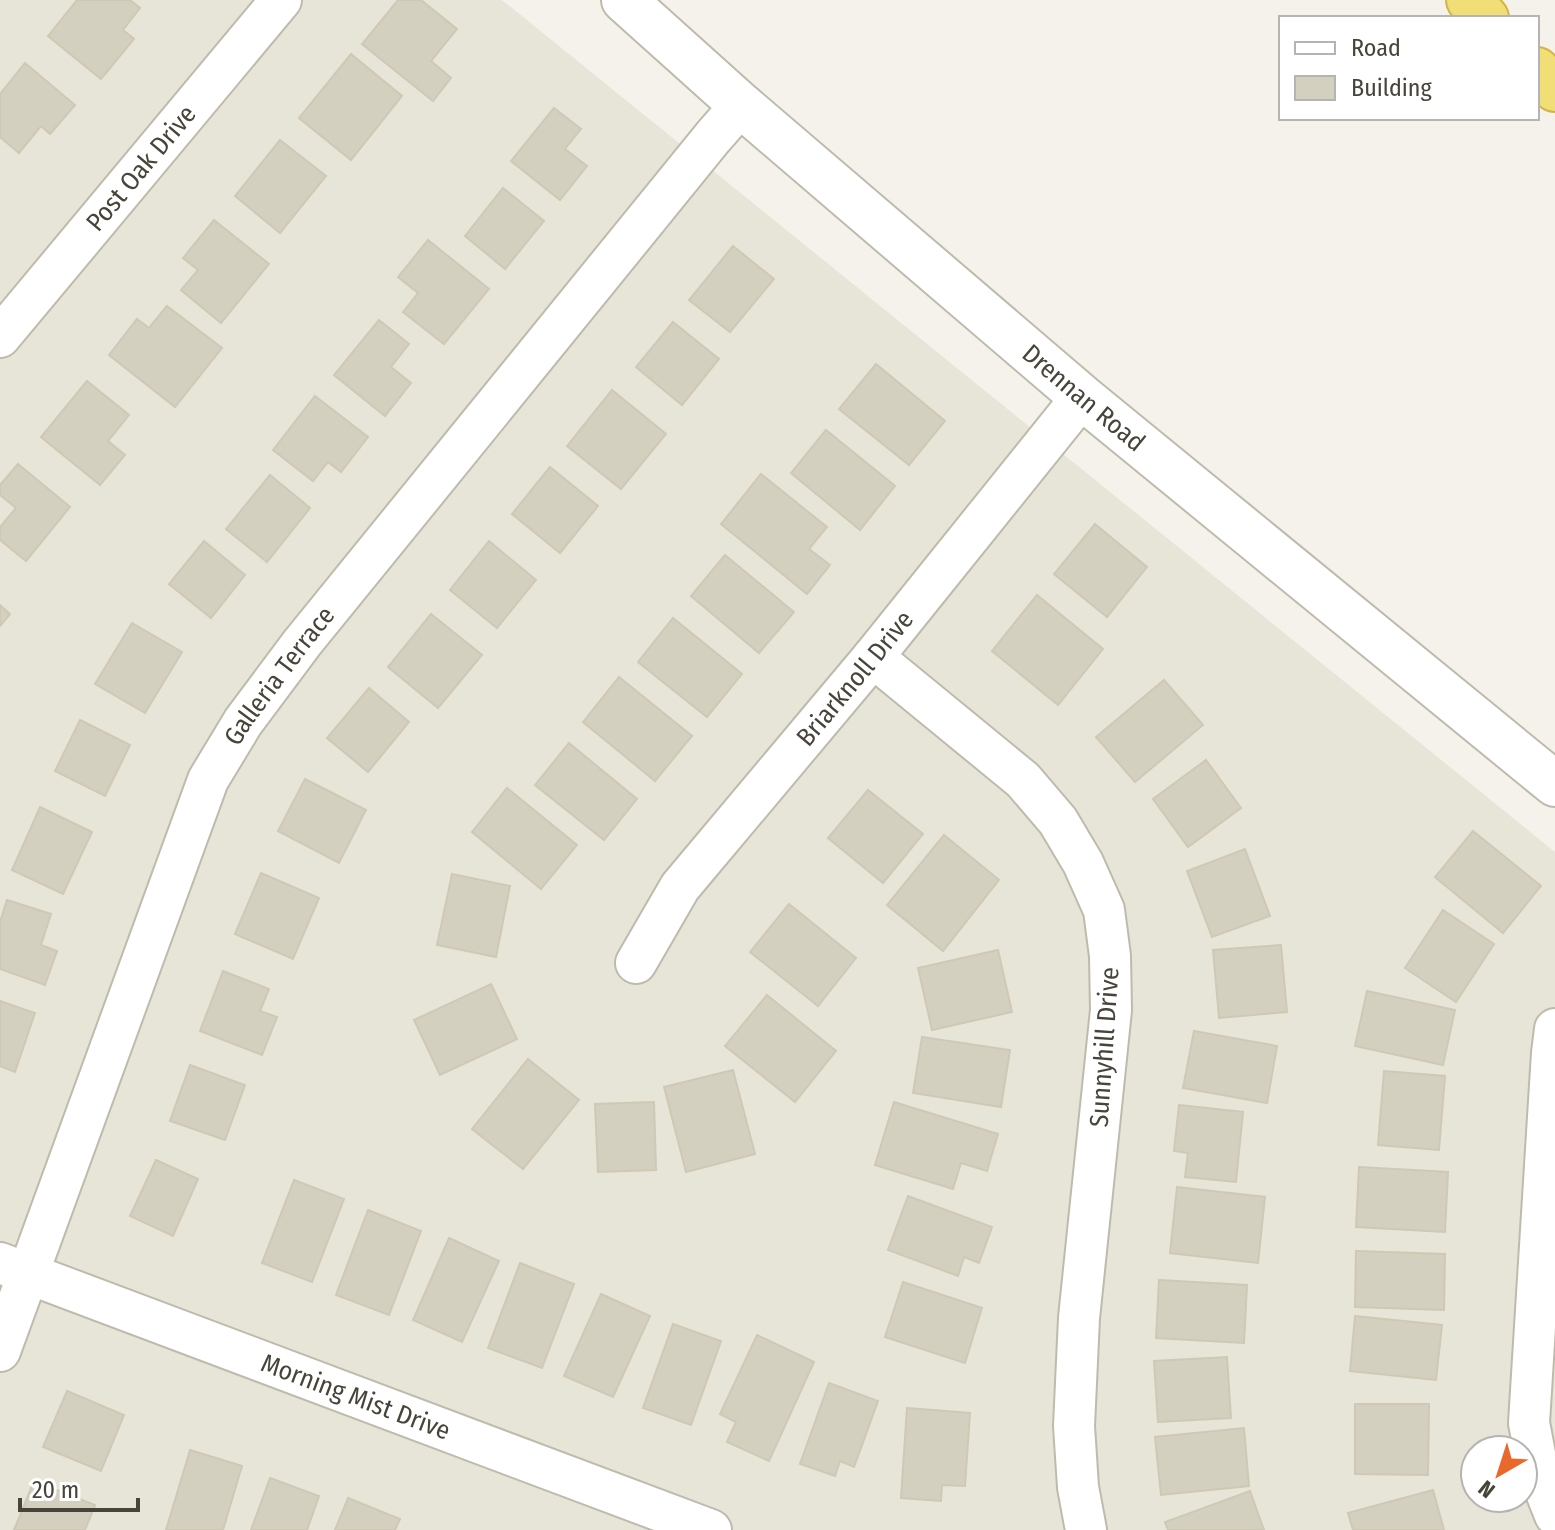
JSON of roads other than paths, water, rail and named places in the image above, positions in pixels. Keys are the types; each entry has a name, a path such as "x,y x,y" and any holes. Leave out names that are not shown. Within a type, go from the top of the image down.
{"highway":[{"path":"1469,0 1484,16"},
{"path":"1539,72 1555,89"}],"street":[{"name":"Post Oak Drive","path":"0,337 281,0"},
{"name":"Drennan Road","path":"624,0 741,105 1082,397 1555,784"},
{"name":"Galleria Terrace","path":"0,1351 15,1269 208,780 243,722 322,618 741,105"},
{"name":"Briarknoll Drive","path":"636,963 680,887 873,657 1082,397"},
{"name":"Sunnyhill Drive","path":"873,657 1023,780 1058,821 1083,863 1104,910 1110,956 1111,1010 1079,1318 1074,1426 1078,1487 1086,1530"},
{"path":"1555,1029 1529,1423 1539,1475 1555,1515"},
{"name":"Morning Mist Drive","path":"15,1269 711,1530"}]}
